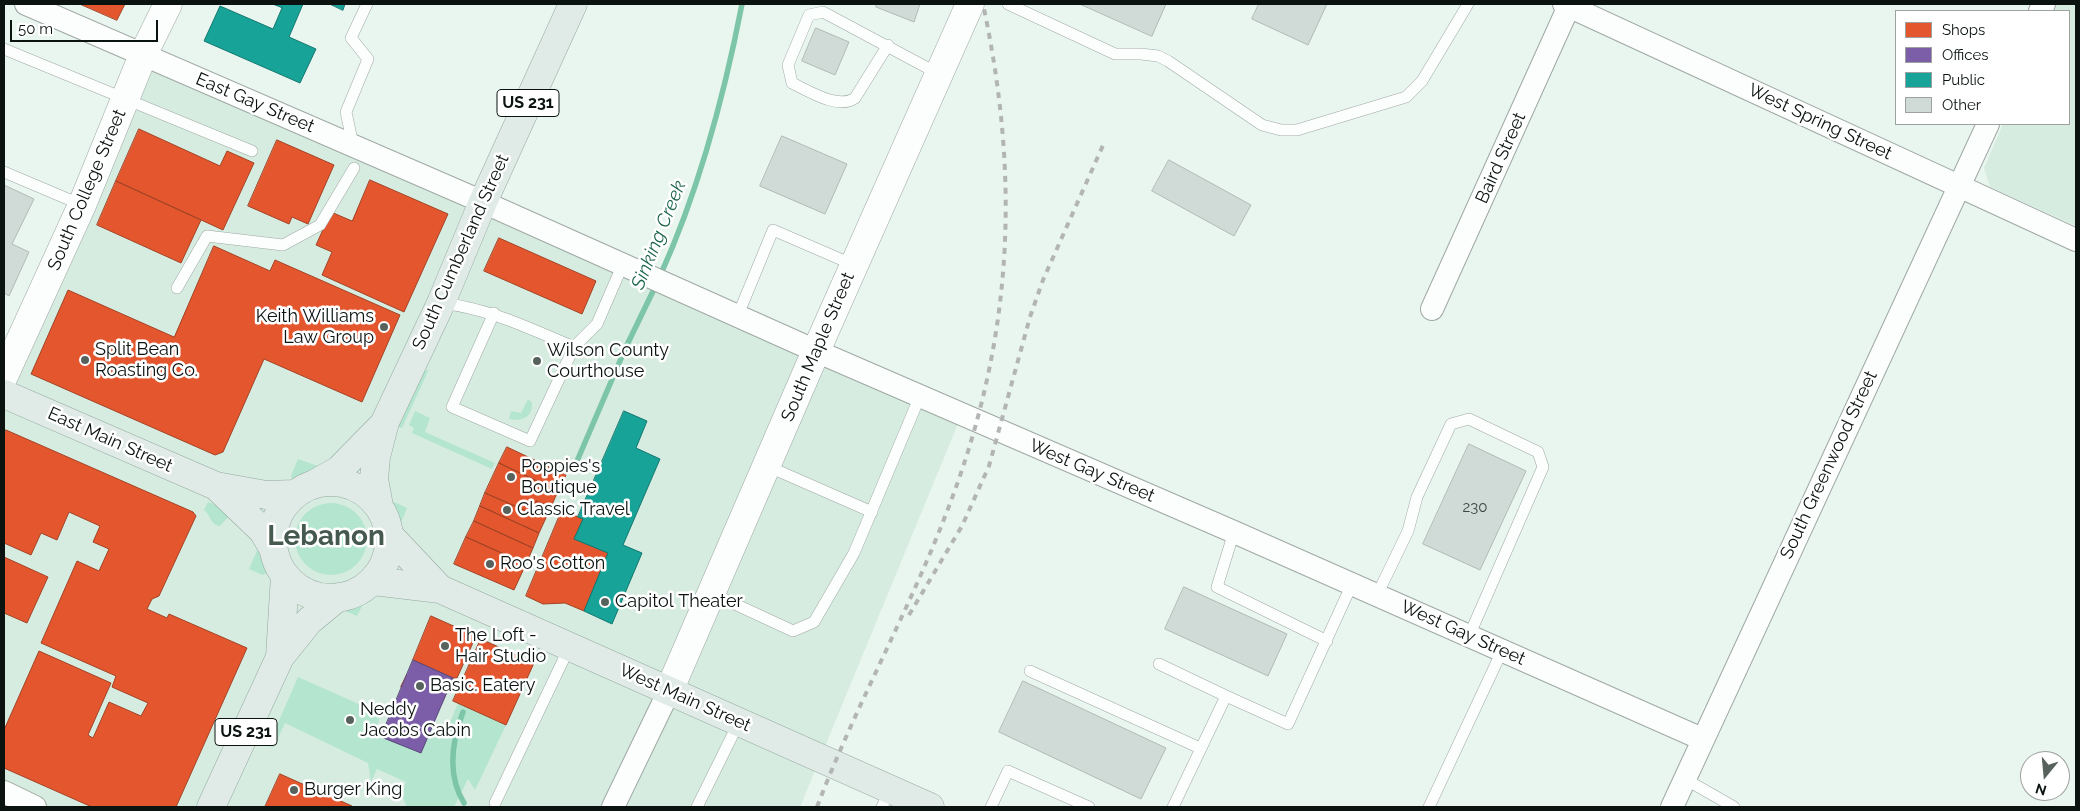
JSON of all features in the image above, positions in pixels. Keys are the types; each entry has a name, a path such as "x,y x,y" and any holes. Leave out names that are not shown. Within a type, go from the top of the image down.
{"main road":[{"name":"South Cumberland Street","path":"379,506 374,479 376,457 385,422 441,303 483,202 573,4"},
{"name":"East Main Street","path":"4,394 216,486 266,495 306,489"},
{"path":"306,489 339,470 385,422"},
{"name":"US 231","path":"334,481 351,485 367,494 379,506 387,520 390,536 386,560 373,581 351,595 323,597 308,593 285,575 274,550 275,524 283,508 306,489 334,481"},
{"name":"East Main Street","path":"216,486 263,531 274,550"},
{"name":"West Main Street","path":"390,536 440,589"},
{"name":"US 231","path":"280,657 285,575"},
{"name":"West Main Street","path":"373,581 440,589 739,722 886,798 930,807"},
{"name":"US 231","path":"211,807 280,657 309,621 338,597"}],"street":[{"name":"East Gay Street","path":"26,4 483,202"},
{"name":"South College Street","path":"4,376 82,205 143,55 168,4"},
{"name":"South Maple Street","path":"669,691 710,592 970,4"},
{"name":"West Spring Street","path":"1567,5 2076,240"},
{"name":"Baird Street","path":"1432,309 1567,5"},
{"name":"South Greenwood Street","path":"1672,807 1988,125"},
{"name":"West Gay Street","path":"483,202 816,351 1234,532 1702,739"},
{"path":"613,807 669,691"},
{"path":"4,792 35,807"}],"lane":[{"path":"354,146 346,112 368,59 351,38 367,4"},
{"path":"1008,4 1115,54 1158,56 1262,125 1281,130 1297,130 1406,97 1422,82 1468,4"},
{"path":"888,45 855,98 849,102 833,101 792,83 788,65 809,15 823,12 888,45 939,74"},
{"path":"4,49 252,151"},
{"path":"177,288 207,236 283,245 320,225 354,168"},
{"path":"4,172 82,205"},
{"path":"738,315 773,230 854,265"},
{"path":"494,313 452,407 530,441 574,347 597,324 623,264"},
{"path":"441,303 466,306 494,313 574,347"},
{"path":"710,592 793,630 814,622 854,553 920,396"},
{"path":"1377,595 1408,531 1417,497 1451,424 1469,419 1538,452 1543,467 1469,636"},
{"path":"767,466 872,512"},
{"path":"1234,532 1217,587 1328,641"},
{"path":"1159,664 1288,724 1328,641 1352,584"},
{"path":"497,806 570,648"},
{"path":"1429,807 1502,651"},
{"path":"1030,671 1200,748"},
{"path":"1173,807 1226,696"},
{"path":"697,807 739,722"},
{"path":"991,807 1008,771 1089,807"},
{"path":"1685,779 1734,807"}],"shaded area":[{"path":"2055,4 2076,4 2076,226 1990,187 1984,168 2003,125 2070,125 2070,10 2052,10"},
{"path":"143,55 962,414 800,807 37,807 4,792 4,376"}],"green space":[{"path":"429,369 402,428 396,426 419,375"},
{"path":"528,399 532,403 529,415 518,420 509,419 511,411 521,413"},
{"path":"415,411 430,418 425,432 495,463 492,469 412,433 414,428 409,425"},
{"path":"298,459 321,467 320,471 306,474 293,481 291,476"},
{"path":"208,502 228,510 231,514 220,526 212,522 204,510"},
{"path":"394,502 407,508 401,523 402,530 399,530 390,504"},
{"path":"338,503 357,513 365,525 367,539 365,553 357,565 345,573 324,575 305,565 297,553 295,532 305,513 317,505"},
{"path":"259,546 271,571 262,575 249,569"},
{"path":"361,600 363,604 357,616 345,611 335,611"},
{"path":"298,677 381,714 375,733 421,753 431,729 445,735 458,703 506,725 475,790 468,779 454,807 407,807 401,794 406,782 377,769 371,782 368,763 285,723 274,747 268,746"}],"building: Shops":[{"path":"80,4 125,4 117,20"},
{"path":"139,129 220,166 227,151 254,163 223,230 116,181"},
{"path":"277,140 334,165 308,224 292,217 289,224 248,206"},
{"path":"370,180 448,214 404,312 322,275 332,252 316,245 331,212 352,221"},
{"path":"116,181 201,220 181,263 97,225"},
{"path":"499,238 596,281 582,314 484,271"},
{"path":"214,246 270,271 275,260 400,315 362,402 264,359 223,452 215,455 31,374 68,290 174,337"},
{"path":"6,430 193,512 196,516 159,596 152,599 147,609 167,618 169,614 247,648 176,807 92,807 4,768 4,730 39,651 111,683 88,735 93,738 109,702 141,716 148,703 112,687 116,676 41,643 77,561 99,571 109,549 93,542 100,526 69,512 57,540 41,533 31,555 4,543 4,435"},
{"path":"507,447 566,475 558,491 499,463"},
{"name":"Poppies's Boutique","path":"499,463 558,491 551,507 536,501 531,513 485,493"},
{"name":"Classic Travel","path":"485,493 531,513 536,501 551,507 539,533 480,506"},
{"path":"480,506 539,533 533,548 474,521"},
{"path":"562,510 583,519 574,539 608,553 584,611 565,603 543,604 526,596"},
{"path":"474,521 533,548 526,564 466,537"},
{"name":"Roo's Cotton","path":"466,537 526,564 514,590 454,564"},
{"path":"4,557 48,577 27,623 4,613"},
{"path":"431,616 476,636 457,678 453,678 413,660"},
{"path":"481,639 534,663 506,725 453,701"},
{"path":"407,675 447,692 441,705 401,687"},
{"name":"Burger King","path":"280,774 352,806 265,807"}],"building: Offices":[{"path":"413,660 453,678 421,753 381,737"}],"building: Public":[{"path":"273,4 303,4 289,37 316,49 300,83 204,41 220,6 273,29 282,8"},
{"path":"330,4 345,4 343,10"},
{"path":"624,411 647,421 636,448 660,459 623,545 642,553 612,624 584,611 608,553 574,539 583,519 578,517"}],"building: Other":[{"path":"877,4 920,4 914,22 876,7"},
{"path":"1080,4 1166,4 1152,36"},
{"path":"1259,4 1327,4 1308,45 1252,19"},
{"path":"816,28 849,42 835,75 802,61"},
{"path":"782,136 847,164 825,214 760,186"},
{"path":"1169,160 1251,205 1234,236 1152,191"},
{"path":"4,185 34,199 12,244 29,252 9,296 4,293"},
{"path":"1469,444 1526,471 1480,570 1423,544"},
{"path":"1184,587 1287,634 1268,676 1165,629"},
{"path":"1023,681 1166,748 1141,799 999,732"}],"waterway":[{"name":"Sinking Creek","path":"660,276 687,210 709,143 727,74 742,4"},
{"name":"Sinking Creek","path":"574,468 626,347 656,285"},
{"name":"Sinking Creek","path":"463,712 454,746 453,770 455,781 464,803"}],"railway":[{"path":"817,807 946,514 968,450 985,387 997,324 1004,261 1006,198 1003,135 995,70 983,4"},
{"path":"909,615 962,526 989,466 1030,317 1043,280 1104,143"}],"place":[{"name":"Keith Williams Law Group","path":"384,327"},
{"name":"Split Bean Roasting Co.","path":"85,360"},
{"name":"Wilson County Courthouse","path":"537,361"},
{"name":"Poppies's Boutique","path":"511,477"},
{"name":"Classic Travel","path":"507,510"},
{"name":"Roo's Cotton","path":"490,564"},
{"name":"Capitol Theater","path":"605,602"},
{"name":"The Loft - Hair Studio","path":"445,646"},
{"name":"Basic. Eatery","path":"420,686"},
{"name":"Neddy Jacobs Cabin","path":"350,720"},
{"name":"Burger King","path":"294,790"}],"district":[{"name":"Lebanon","path":"326,537"}]}
